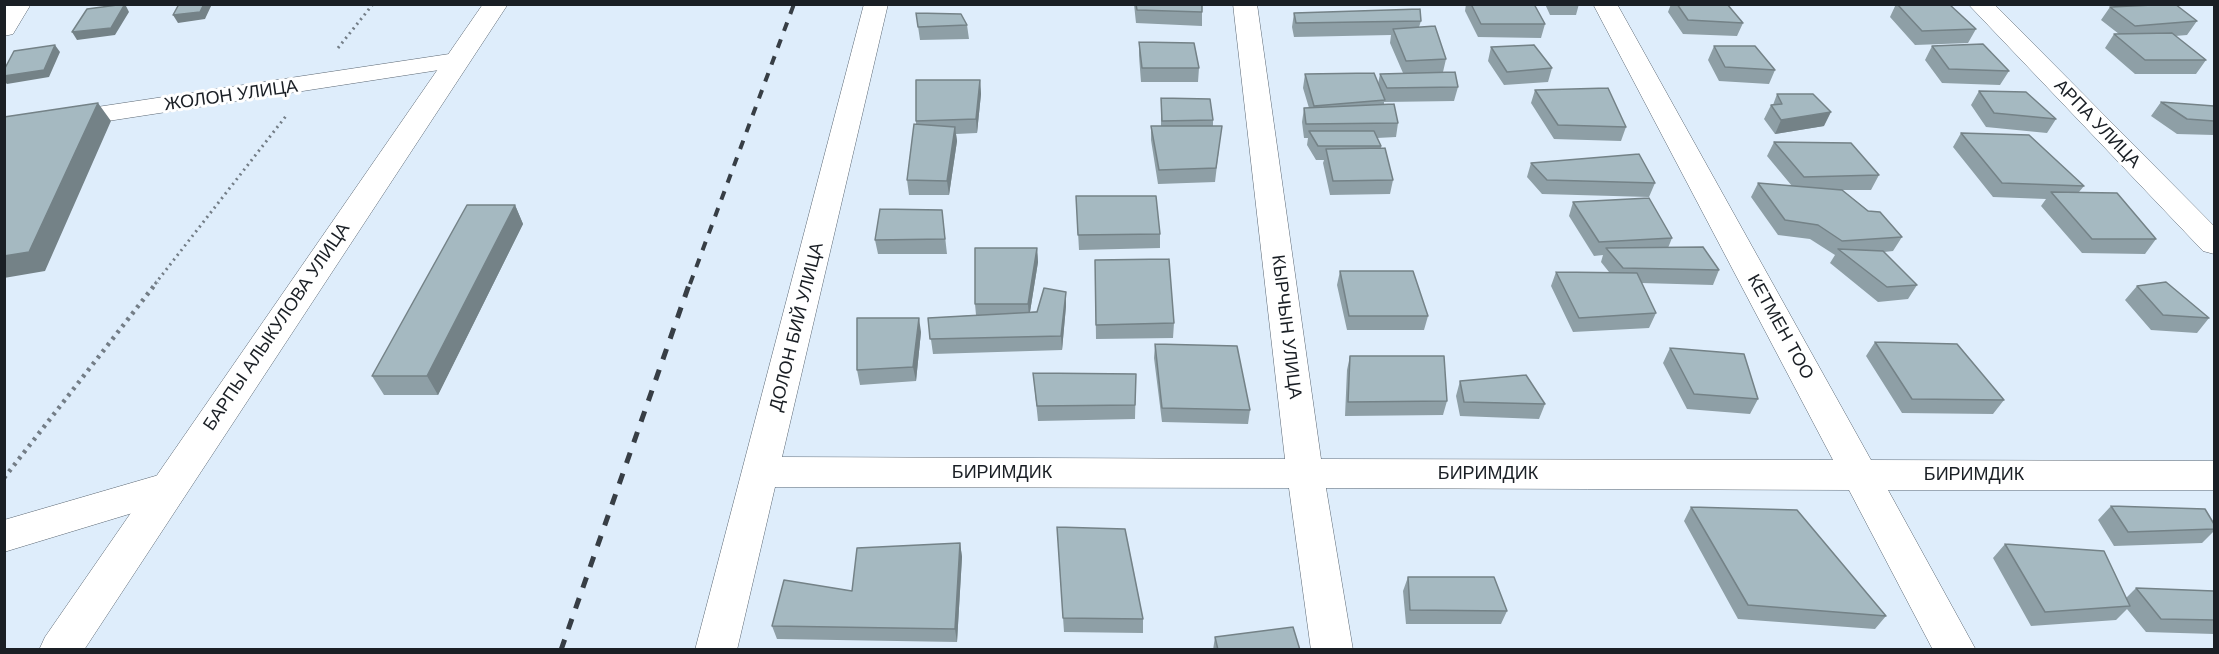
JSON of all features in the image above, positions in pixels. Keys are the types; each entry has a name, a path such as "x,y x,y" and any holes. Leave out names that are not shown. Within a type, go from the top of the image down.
{"street":[{"name":"БАРПЫ АЛЫКУЛОВА УЛИЦА","path":"60,650 496,4"},
{"name":"ДОЛОН БИЙ УЛИЦА","path":"716,650 876,4"},
{"name":"КЫРЧЫН УЛИЦА","path":"1245,4 1305,474 1332,650"},
{"name":"КЕТМЕН ТОО","path":"1605,4 1955,650"},
{"name":"АРПА УЛИЦА","path":"1980,4 2214,244"},
{"name":"ЖОЛОН УЛИЦА","path":"4,129 456,61"},
{"name":"БИРИМДИК","path":"761,472 2214,476"},
{"path":"4,536 169,487"}],"path":[{"path":"4,478 373,4"}],"building":[{"path":"125,4 111,28 72,32 87,9"},
{"path":"179,4 204,4 200,12 173,15"},
{"path":"1136,4 1202,4 1202,12 1137,10"},
{"path":"1471,4 1534,4 1545,24 1481,24"},
{"path":"1677,4 1727,4 1743,23 1688,20"},
{"path":"1897,4 1949,4 1976,29 1922,31"},
{"path":"2175,4 2197,21 2135,26 2110,7"},
{"path":"1420,9 1421,21 1296,23 1294,13"},
{"path":"916,13 961,14 967,25 918,27"},
{"path":"1435,26 1446,59 1406,61 1393,29"},
{"path":"2172,33 2206,60 2145,60 2114,34"},
{"path":"1139,42 1194,43 1199,68 1142,68"},
{"path":"1983,44 2009,71 1949,69 1932,46"},
{"path":"55,45 44,70 4,76 4,70 14,51"},
{"path":"1534,45 1552,68 1507,72 1491,47"},
{"path":"1714,46 1755,46 1775,70 1725,67"},
{"path":"1455,72 1458,87 1387,88 1380,74"},
{"path":"1374,73 1385,100 1314,106 1305,74"},
{"path":"916,80 980,80 976,119 916,121"},
{"path":"1608,88 1626,127 1558,125 1535,90"},
{"path":"1979,91 2026,92 2056,119 1994,113"},
{"path":"1777,94 1813,94 1831,112 1781,120 1771,105 1782,104"},
{"path":"1161,98 1210,99 1213,120 1162,121"},
{"path":"2161,102 2214,106 2214,121 2187,119"},
{"path":"98,103 29,252 4,256 4,117"},
{"path":"1394,104 1398,123 1306,124 1304,108"},
{"path":"914,124 955,127 947,181 907,180"},
{"path":"1151,126 1222,126 1216,168 1159,170"},
{"path":"1309,131 1374,131 1381,146 1318,146"},
{"path":"1961,133 2029,135 2084,186 2002,183"},
{"path":"1774,142 1851,143 1879,175 1804,177"},
{"path":"1385,148 1393,180 1333,181 1326,149"},
{"path":"1639,154 1655,183 1547,180 1531,163"},
{"path":"1758,183 1842,190 1868,211 1880,212 1902,237 1842,241 1818,225 1785,220"},
{"path":"2051,192 2117,193 2156,239 2092,239"},
{"path":"1076,196 1156,196 1160,234 1078,235"},
{"path":"1649,198 1672,238 1599,242 1573,202"},
{"path":"467,205 515,205 427,376 372,376"},
{"path":"880,209 942,210 945,239 875,240"},
{"path":"1703,247 1719,270 1623,268 1606,248"},
{"path":"975,248 1037,248 1028,304 975,304"},
{"path":"1838,249 1883,251 1917,285 1887,287"},
{"path":"1169,259 1174,323 1096,325 1095,260"},
{"path":"1340,271 1413,271 1428,316 1349,316"},
{"path":"1556,272 1637,273 1656,313 1579,318"},
{"path":"2166,282 2209,318 2163,315 2137,286"},
{"path":"1044,288 1066,292 1061,336 930,339 928,318 1037,312"},
{"path":"857,318 919,318 913,367 857,370"},
{"path":"1875,342 1957,344 2004,400 1912,399"},
{"path":"1155,344 1237,346 1250,410 1162,408"},
{"path":"1670,348 1744,354 1758,399 1694,394"},
{"path":"1350,356 1444,356 1447,401 1348,402"},
{"path":"1033,373 1136,374 1135,405 1037,406"},
{"path":"1526,375 1545,404 1464,402 1460,381"},
{"path":"2111,506 2205,509 2214,524 2214,529 2128,532"},
{"path":"1691,507 1797,510 1886,616 1748,605"},
{"path":"1057,527 1125,529 1143,619 1063,618"},
{"path":"960,543 955,629 772,626 784,580 852,591 857,548"},
{"path":"2005,544 2104,551 2130,606 2045,612"},
{"path":"1408,577 1494,577 1507,611 1410,610"},
{"path":"2136,588 2214,591 2214,620 2161,619"},
{"path":"1293,627 1300,650 1218,650 1215,637"}],"railway":[{"path":"690,284 794,4"},
{"path":"561,650 690,282"}]}
